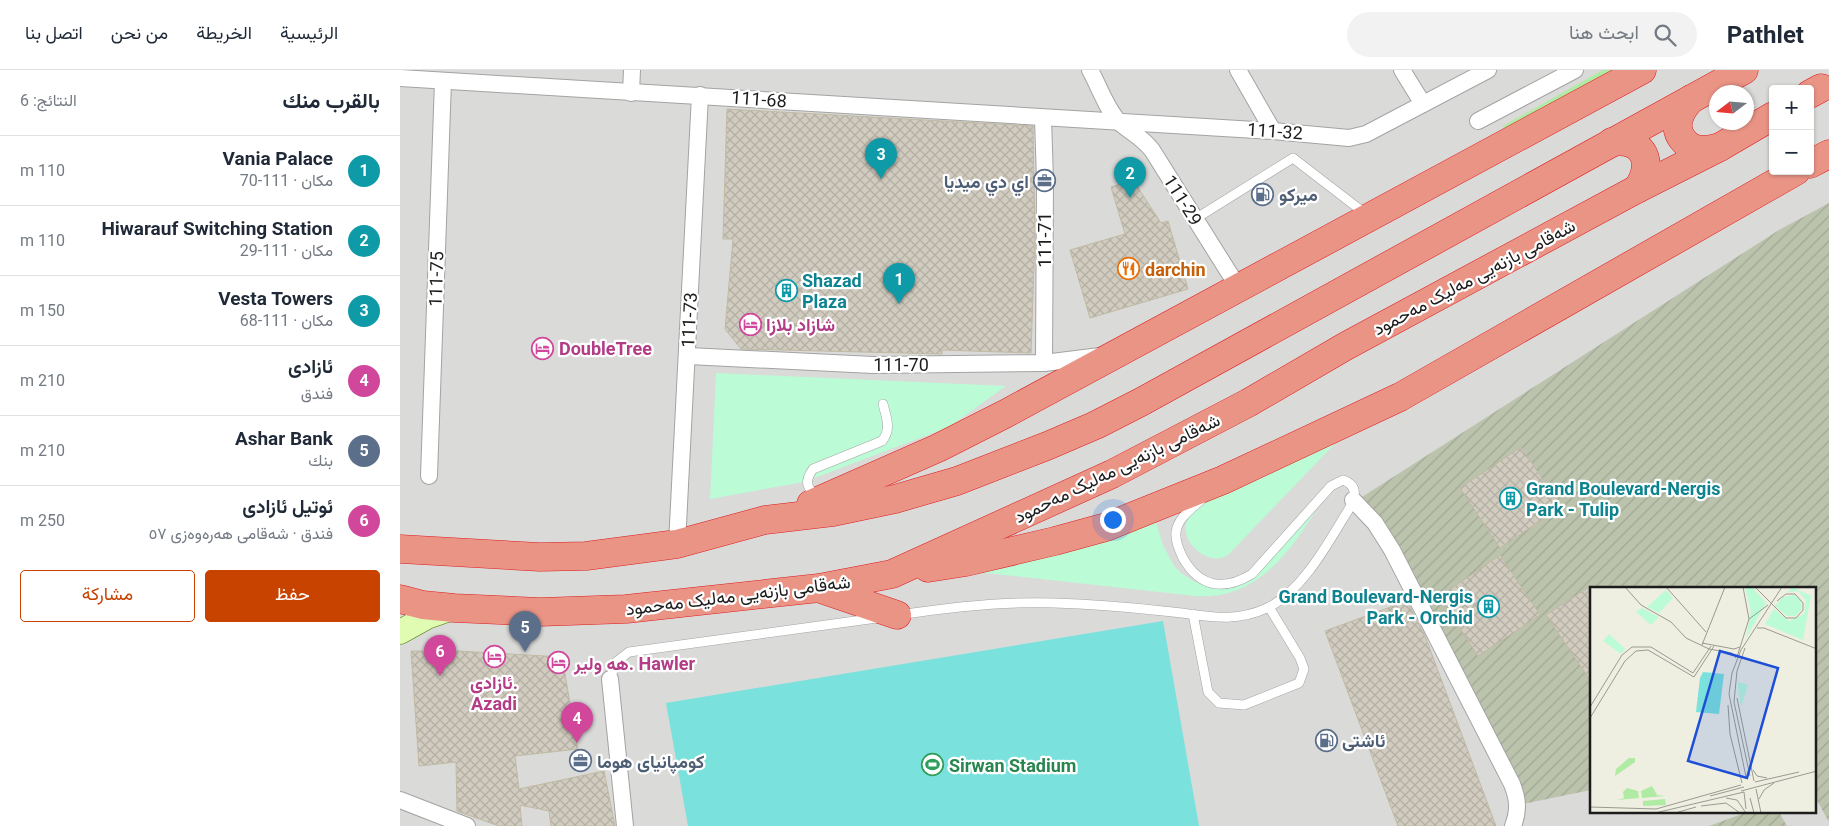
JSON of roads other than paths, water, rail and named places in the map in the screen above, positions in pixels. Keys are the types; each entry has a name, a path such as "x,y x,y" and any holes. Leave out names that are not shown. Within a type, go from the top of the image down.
{"highway":[{"path":"400,549 540,557 586,556 677,544 765,520 819,501 938,448 1642,70"},
{"path":"765,520 833,512 896,499 1003,465 1096,425 1744,70"},
{"path":"1691,99 1680,115 1679,135 1688,145 1697,149 1720,147"},
{"name":"شەقامی بازنەیی مەلیک مەحمود","path":"400,600 423,605 454,608 540,612 626,609 819,588 892,574 1120,470 1248,403 1346,346 1637,189 1720,147 1769,118"},
{"path":"1612,142 1628,142 1642,151 1646,168 1637,189"},
{"path":"1814,162 1829,154"},
{"path":"1814,168 1829,164"},
{"path":"892,574 966,562 1106,527 1223,480 1400,397 1794,175"},
{"path":"819,588 897,615"}],"street":[{"path":"631,93 632,70"},
{"name":"111-29","path":"1090,70 1113,114 1152,150 1238,287"},
{"path":"1238,70 1273,131"},
{"path":"1402,70 1423,104"},
{"name":"111-32","path":"1119,121 1348,138 1358,137 1488,70"},
{"path":"1478,121 1566,72"},
{"name":"111-68","path":"400,78 419,75 443,81 1119,121"},
{"name":"111-75","path":"429,476 443,81"},
{"name":"111-73","path":"677,544 700,96"},
{"name":"111-71","path":"1043,118 1044,363"},
{"name":"111-70","path":"688,356 873,365 1044,363 1114,354"},
{"path":"1353,500 1375,523 1392,550 1512,784 1518,805 1517,816 1513,826"},
{"path":"400,632 413,623 454,608"},
{"path":"610,679 625,826"},
{"path":"400,800 467,826"}],"lane":[{"path":"1195,219 1293,158 1369,217"},
{"path":"819,501 807,486 808,476 813,468 882,441 887,434 888,425 882,404"},
{"path":"610,679 616,662 629,652 975,605 1034,602 1093,605 1193,614 1224,619 1250,615 1269,608 1300,584 1335,534 1353,500 1355,492 1351,484 1343,480 1336,483 1327,490 1252,574 1240,581 1226,585 1214,584 1195,574 1189,567 1180,551 1176,532 1183,517 1223,480"},
{"path":"1193,614 1208,692 1219,703 1244,705 1299,682 1304,669 1300,658 1269,608"}],"place":[{"name":"Vesta Towers","path":"881,179"},
{"name":"اي دي ميديا","path":"1045,181"},
{"name":"میرکو","path":"1263,194"},
{"name":"Hiwarauf Switching Station","path":"1130,198"},
{"name":"darchin","path":"1129,269"},
{"name":"Shazad Plaza","path":"786,290"},
{"name":"Vania Palace","path":"899,304"},
{"name":"شازاد بلازا","path":"750,324"},
{"name":"DoubleTree","path":"543,348"},
{"name":"Grand Boulevard-Nergis Park - Tulip","path":"1510,498"},
{"name":"Grand Boulevard-Nergis Park - Orchid","path":"1489,606"},
{"name":"Ashar Bank","path":"525,652"},
{"name":"ئازادى. Azadi","path":"494,657"},
{"name":"هه ولير. Hawler","path":"558,663"},
{"name":"ئوتیل ئازادی","path":"440,676"},
{"name":"ئاشتی","path":"1326,740"},
{"name":"ئازادی","path":"577,743"},
{"name":"کومپانیای هوما","path":"581,761"},
{"name":"Sirwan Stadium","path":"933,765"}]}
